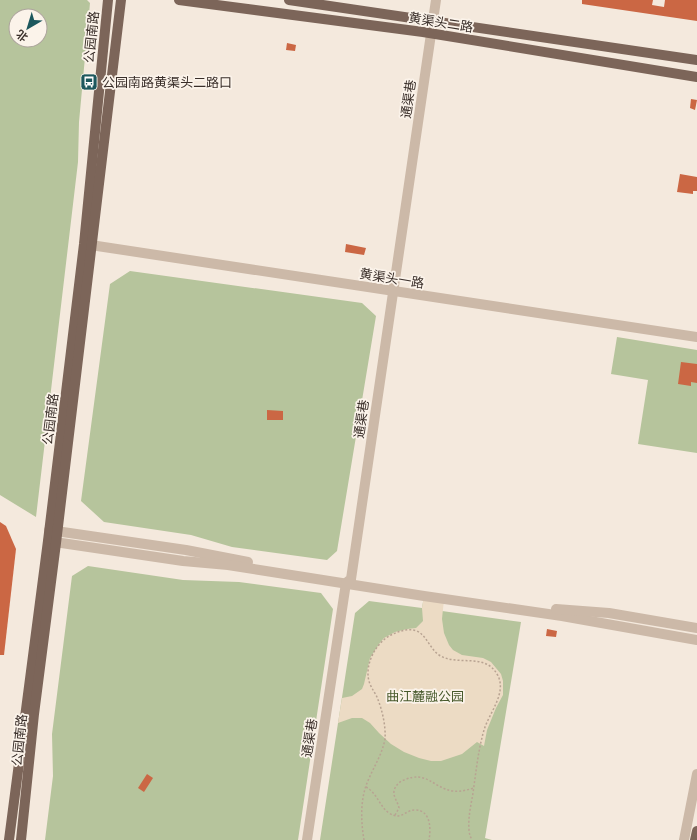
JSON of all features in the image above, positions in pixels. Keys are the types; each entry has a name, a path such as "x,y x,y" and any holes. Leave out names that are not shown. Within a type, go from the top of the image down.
{"main road":[{"name":"公园南路","path":"87,245 108,0"},
{"name":"公园南路","path":"9,840 54,530 87,245 121,0"},
{"name":"黄渠头二路","path":"179,0 431,33 697,77"},
{"name":"黄渠头二路","path":"289,0 697,60"},
{"name":"公园南路","path":"21,840 52,542"},
{"path":"695,840 697,831"}],"street":[{"name":"通渠巷","path":"307,840 393,291 436,0"},
{"name":"黄渠头一路","path":"87,245 697,337"},
{"path":"54,530 186,550 424,596 562,616 697,640"},
{"path":"52,542 183,561 228,565 560,609 609,613 697,628"},
{"path":"684,840 697,774"}],"path":[{"path":"364,840 362,816 366,787 379,760 385,738 384,723 379,702 370,684 368,676 370,661 373,652 384,640 397,632 407,630 420,633 439,655 454,660 478,661 489,665 498,676 500,683 499,694 484,728 479,750 469,820 469,835 472,840"},
{"path":"395,815 399,808 394,791 401,781 406,779 412,777 428,779 444,789 454,791 474,788"},
{"path":"366,787 378,797 383,807 388,812 402,816 415,810 422,812 427,817 429,822 431,830 429,840"}],"green space":[{"path":"0,0 87,0 90,3 79,122 78,162 36,517 0,495"},
{"path":"130,271 362,303 376,316 337,551 327,560 232,547 191,535 104,522 81,501 110,284"},
{"path":"617,337 697,350 697,453 638,444 648,380 611,374"},
{"path":"88,566 183,580 239,582 321,593 333,609 298,840 45,840 53,776 52,734 72,576"},
{"name":"曲江麓融公园","path":"424,596 444,599 442,611 521,622 485,838 492,840 320,840 355,613 369,601 422,608"}],"shaded area":[{"path":"424,596 444,599 442,619 444,633 453,650 462,655 483,658 491,662 501,674 503,681 503,695 487,730 484,746 477,742 462,754 441,761 431,761 404,752 391,744 370,723 362,718 352,718 338,723 342,698 352,696 362,689 370,658 384,638 395,632 416,628 423,621 422,608"}],"building":[{"path":"582,0 653,0 652,5 664,7 665,0 697,0 697,21 582,4"},
{"path":"287,43 296,45 295,51 286,50"},
{"path":"691,99 697,100 695,110 690,108"},
{"path":"680,174 697,177 697,191 693,191 693,194 677,192"},
{"path":"346,244 366,248 364,255 345,252"},
{"path":"681,362 697,364 697,383 691,382 691,386 678,384"},
{"path":"267,410 283,411 283,420 267,420"},
{"path":"0,522 6,526 16,549 4,655 0,655"},
{"path":"547,629 557,631 556,637 546,636"},
{"path":"147,774 153,778 144,792 138,788"}],"place":[{"name":"公园南路黄渠头二路口","path":"89,82"}]}
